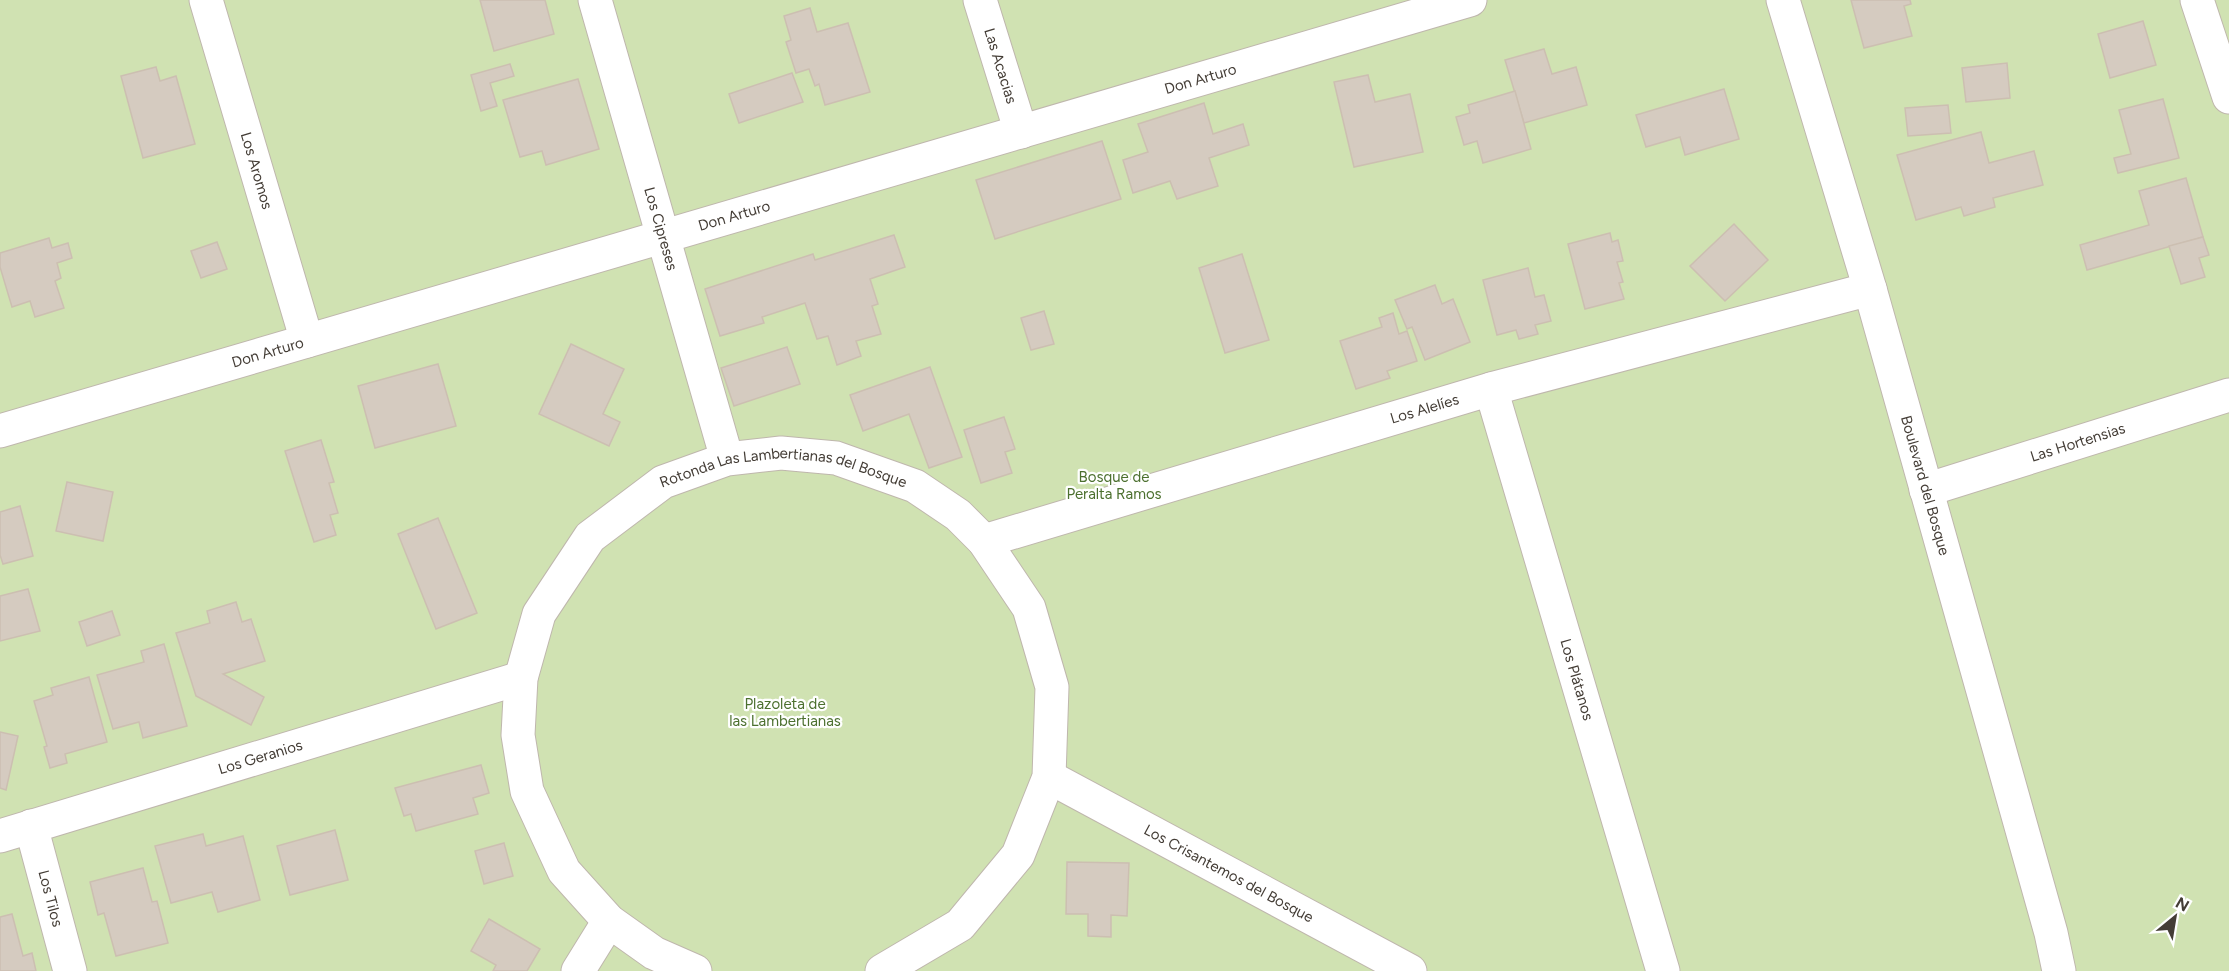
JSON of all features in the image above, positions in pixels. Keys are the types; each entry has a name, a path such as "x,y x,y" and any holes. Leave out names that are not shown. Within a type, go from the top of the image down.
{"street":[{"name":"Los Aromos","path":"206,0 306,341"},
{"name":"Los Cipreses","path":"595,0 727,459"},
{"name":"Las Acacias","path":"980,0 1021,132"},
{"name":"Don Arturo","path":"0,431 1021,132 1379,13 1470,0"},
{"name":"Boulevard del Bosque","path":"1783,0 1870,290 2048,922 2059,971"},
{"path":"2197,0 2229,97"},
{"name":"Los Alelíes","path":"984,541 1491,389 1870,290"},
{"name":"Los Plátanos","path":"1491,389 1664,971"},
{"name":"Las Hortensias","path":"1926,490 2229,394"},
{"name":"Rotonda Las Lambertianas del Bosque","path":"695,971 654,953 609,921 564,871 527,791 518,735 521,678 539,614 590,537 663,482 727,459 781,453 836,458 915,486 958,515 984,541 1029,608 1052,687 1048,777 1018,855 960,925 882,971"},
{"name":"Los Geranios","path":"0,836 521,678"},
{"name":"Los Crisantemos del Bosque","path":"1048,777 1410,971"},
{"name":"Los Tilos","path":"31,826 70,971"},
{"path":"578,971 609,921"}],"green space":[{"name":"Bosque de Peralta Ramos","path":"0,0 2229,0 2229,971 0,971"}],"building":[{"path":"480,0 545,0 554,34 494,51"},
{"path":"1851,0 1910,0 1911,4 1904,6 1912,36 1864,48"},
{"path":"810,8 817,32 848,23 870,92 825,105 819,84 815,86 809,69 796,73 786,42 791,40 784,16"},
{"path":"2143,21 2156,65 2110,78 2098,34"},
{"path":"1544,49 1552,74 1576,67 1587,105 1524,123 1505,60"},
{"path":"2007,63 2010,98 1966,102 1962,68"},
{"path":"510,64 514,76 490,83 497,106 481,111 471,75"},
{"path":"156,67 160,81 176,76 195,144 143,158 121,76"},
{"path":"792,73 803,102 739,123 729,94"},
{"path":"1368,75 1375,102 1410,94 1423,152 1354,167 1334,82"},
{"path":"578,79 599,149 546,165 542,151 520,157 503,100"},
{"path":"1724,89 1739,139 1685,155 1680,137 1646,147 1636,115"},
{"path":"1515,91 1531,149 1483,163 1477,141 1464,145 1456,117 1470,113 1468,105"},
{"path":"2163,99 2179,158 2118,173 2114,158 2131,154 2119,110"},
{"path":"1204,103 1213,134 1243,124 1249,145 1209,158 1218,186 1177,199 1170,181 1133,193 1123,160 1148,152 1138,124"},
{"path":"1948,105 1951,133 1908,136 1905,108"},
{"path":"1981,132 1989,163 2034,151 2043,185 1993,198 1995,207 1964,216 1961,207 1916,220 1897,155"},
{"path":"1102,141 1121,199 995,239 976,180"},
{"path":"2186,178 2203,237 2087,270 2080,245 2149,225 2139,191"},
{"path":"1734,224 1768,260 1725,301 1690,266"},
{"path":"1610,233 1612,242 1618,240 1623,261 1617,262 1623,282 1619,283 1624,299 1585,309 1568,244"},
{"path":"894,235 905,267 870,279 878,304 872,306 881,334 856,341 861,356 837,365 828,336 817,339 805,303 762,317 764,323 720,336 705,289 813,254 815,260"},
{"path":"2203,237 2209,255 2199,258 2205,277 2181,284 2169,246"},
{"path":"49,238 52,248 68,243 72,258 57,263 61,278 55,281 64,308 35,317 30,301 12,307 0,267 0,253"},
{"path":"217,242 227,269 201,278 191,251"},
{"path":"1242,254 1269,340 1225,353 1199,268"},
{"path":"1528,268 1535,297 1544,295 1551,321 1535,325 1538,334 1519,339 1516,330 1497,335 1483,280"},
{"path":"1435,285 1442,304 1453,299 1470,342 1425,360 1412,327 1407,329 1395,300"},
{"path":"1044,311 1054,344 1031,350 1021,318"},
{"path":"1393,313 1399,334 1407,331 1417,361 1387,371 1390,378 1356,389 1340,341 1382,327 1379,318"},
{"path":"571,344 624,369 603,414 620,422 609,446 539,414"},
{"path":"787,347 800,384 734,406 721,368"},
{"path":"438,364 456,426 375,448 358,386"},
{"path":"930,367 962,457 929,468 909,414 863,431 850,395"},
{"path":"1004,417 1015,449 1005,452 1012,473 981,483 964,430"},
{"path":"321,440 334,482 329,483 338,513 330,515 336,535 314,542 285,451"},
{"path":"67,482 113,492 103,541 56,531"},
{"path":"20,506 33,556 3,564 0,555 0,512"},
{"path":"438,518 477,613 436,629 398,534"},
{"path":"28,589 40,631 0,641 0,596"},
{"path":"236,602 242,622 251,619 265,661 223,674 264,697 251,725 196,696 176,633 210,623 207,611"},
{"path":"112,611 120,635 87,646 79,622"},
{"path":"164,644 187,726 143,738 139,722 113,729 97,675 144,662 141,651"},
{"path":"89,677 107,742 65,754 67,763 50,768 44,747 47,746 34,701 53,695 51,688"},
{"path":"0,732 18,736 6,790 0,788"},
{"path":"481,765 489,793 473,798 478,814 416,831 411,814 404,816 395,788"},
{"path":"335,830 348,880 290,895 277,846"},
{"path":"203,834 206,846 243,836 260,900 218,912 212,892 171,903 155,846"},
{"path":"504,843 513,876 484,884 475,851"},
{"path":"1067,862 1129,863 1127,916 1111,915 1111,937 1088,936 1088,914 1066,914"},
{"path":"143,868 152,902 157,901 168,943 116,956 104,913 98,915 90,882"},
{"path":"12,914 23,956 32,953 36,971 0,971 0,917"},
{"path":"489,919 540,949 527,971 493,971 496,965 471,951"}],"park label":[{"name":"Plazoleta de las Lambertianas","path":"785,712"}]}
